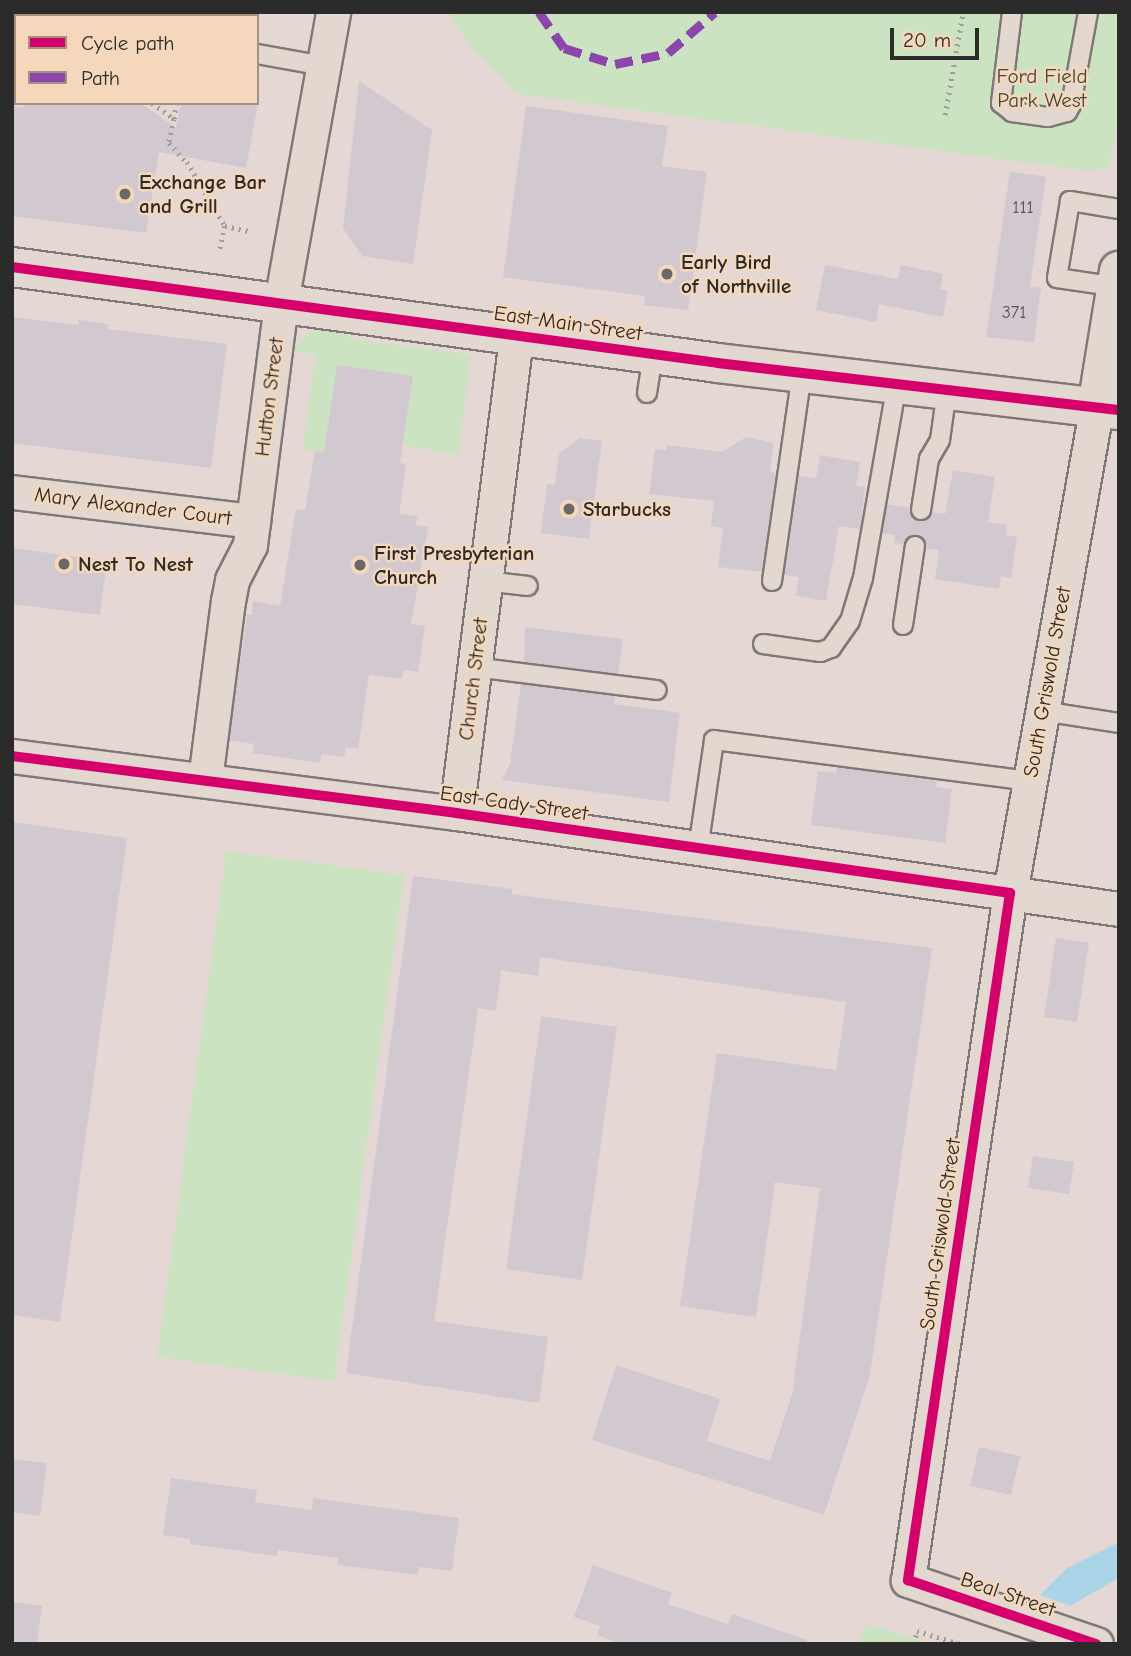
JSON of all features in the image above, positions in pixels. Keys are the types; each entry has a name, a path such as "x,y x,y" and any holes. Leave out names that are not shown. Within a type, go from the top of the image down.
{"street":[{"name":"Hutton Street","path":"205,780 228,601 232,580 250,545 281,302 332,12"},
{"name":"East Main Street","path":"12,267 653,354 1108,409"},
{"path":"1108,409 1118,282"},
{"name":"Church Street","path":"456,813 516,336"},
{"name":"South Griswold Street","path":"908,1580 1029,781 1108,409"},
{"name":"Mary Alexander Court","path":"12,492 253,521"},
{"name":"East Cady Street","path":"12,756 456,813 1119,909"},
{"name":"Beal Street","path":"908,1580 1097,1644"}],"lane":[{"path":"1012,12 1000,103 1012,112 1048,117 1067,112 1072,105 1088,12"},
{"path":"259,54 324,66"},
{"path":"1118,282 1057,278 1070,201 1119,209"},
{"path":"647,393 653,354"},
{"path":"772,581 802,373"},
{"path":"763,644 820,652 831,648 850,621 863,578 897,384"},
{"path":"922,510 929,459 940,440 947,390"},
{"path":"903,625 915,546"},
{"path":"485,581 528,586"},
{"path":"474,667 657,690"},
{"path":"1042,711 1119,723"},
{"path":"698,849 714,740 1029,781"}],"path":[{"path":"944,115 963,12"},
{"path":"155,105 174,119"},
{"path":"176,105 169,143 187,162 225,226 220,250"},
{"path":"225,226 248,231"},
{"path":"914,1644 917,1630 961,1644"}],"green space":[{"name":"Ford Field Park West","path":"449,12 1119,12 1119,114 1109,168 1089,171 518,94 466,42"},
{"path":"335,324 346,329 350,339 471,355 458,455 403,445 413,376 337,365 324,452 302,449 316,355 290,350 311,332"},
{"path":"226,851 404,875 334,1381 157,1357"},
{"path":"866,1624 913,1638 931,1644 859,1644"}],"water":[{"path":"1119,1542 1119,1578 1070,1606 1040,1595 1067,1568"}],"building":[{"path":"359,81 432,130 413,264 362,256 343,228"},
{"path":"25,105 140,105 176,128 181,105 258,105 246,168 159,152 146,233 12,216 12,106 24,108"},
{"path":"526,106 668,126 662,166 707,172 688,310 644,305 645,296 503,277"},
{"path":"1010,172 1046,177 1030,287 1041,288 1034,342 986,337"},
{"path":"825,265 898,279 901,265 943,274 940,289 948,291 943,317 879,304 876,322 816,310"},
{"path":"12,317 78,325 79,320 109,324 108,329 227,344 211,468 12,443"},
{"name":"First Presbyterian Church","path":"337,365 413,376 400,463 406,464 399,514 417,516 416,525 428,527 411,624 425,626 418,672 404,670 402,679 369,675 358,749 346,747 344,757 321,754 320,763 253,753 254,744 229,740 247,615 252,615 253,601 280,606 296,509 305,510 315,451 324,452"},
{"path":"746,437 774,443 770,472 776,473 762,572 718,567 723,528 711,526 714,501 649,494 655,449 666,450 667,445 722,452"},
{"name":"Starbucks","path":"579,438 602,441 589,539 541,533 547,484 555,485 559,454"},
{"path":"820,455 860,462 856,486 865,487 860,529 839,526 826,601 796,596 799,577 784,575 799,476 816,478"},
{"path":"953,470 995,477 988,522 1007,525 1006,535 1017,537 1011,578 1001,576 999,589 935,579 939,550 926,548 917,535 904,544 894,543 895,535 882,533 887,504 910,508 919,521 932,512 945,514"},
{"path":"12,548 107,561 100,615 12,604"},
{"path":"525,627 623,639 618,674 524,662"},
{"path":"521,684 615,696 614,704 680,713 669,802 502,780 510,764"},
{"path":"837,767 937,781 936,787 952,789 945,843 811,825 818,771 836,773"},
{"path":"12,822 127,838 60,1322 12,1315"},
{"path":"413,876 512,889 512,894 548,899 932,948 870,1375 824,1515 592,1440 616,1365 720,1399 707,1441 770,1461 792,1395 820,1188 775,1182 756,1317 680,1306 717,1053 836,1070 846,1002 540,957 538,976 501,970 496,1011 478,1008 434,1321 548,1337 539,1403 346,1373"},
{"path":"1056,938 1089,943 1077,1022 1044,1017"},
{"path":"541,1016 617,1027 582,1280 506,1269"},
{"path":"1033,1156 1074,1162 1069,1194 1028,1188"},
{"path":"979,1447 1020,1456 1011,1495 970,1486"},
{"path":"12,1459 47,1463 40,1516 12,1512"},
{"path":"171,1478 257,1490 255,1502 312,1510 313,1498 459,1518 452,1571 419,1567 418,1575 337,1565 338,1558 278,1550 277,1556 190,1544 190,1539 163,1535"},
{"path":"593,1565 672,1593 668,1604 728,1624 732,1614 807,1640 806,1644 621,1644 597,1635 600,1626 574,1617"},
{"path":"12,1602 42,1606 37,1644 12,1644"}],"marked path":[{"path":"539,12 564,48 615,64 668,53 715,12"}],"cycle path":[{"path":"12,267 718,363 1119,410"},
{"path":"12,756 456,813 1010,893 908,1580 1096,1644"}],"place":[{"name":"Exchange Bar and Grill","path":"125,194"},
{"name":"Early Bird of Northville","path":"667,274"},
{"name":"Starbucks","path":"569,509"},
{"name":"Nest To Nest","path":"64,564"},
{"name":"First Presbyterian Church","path":"360,565"}]}
